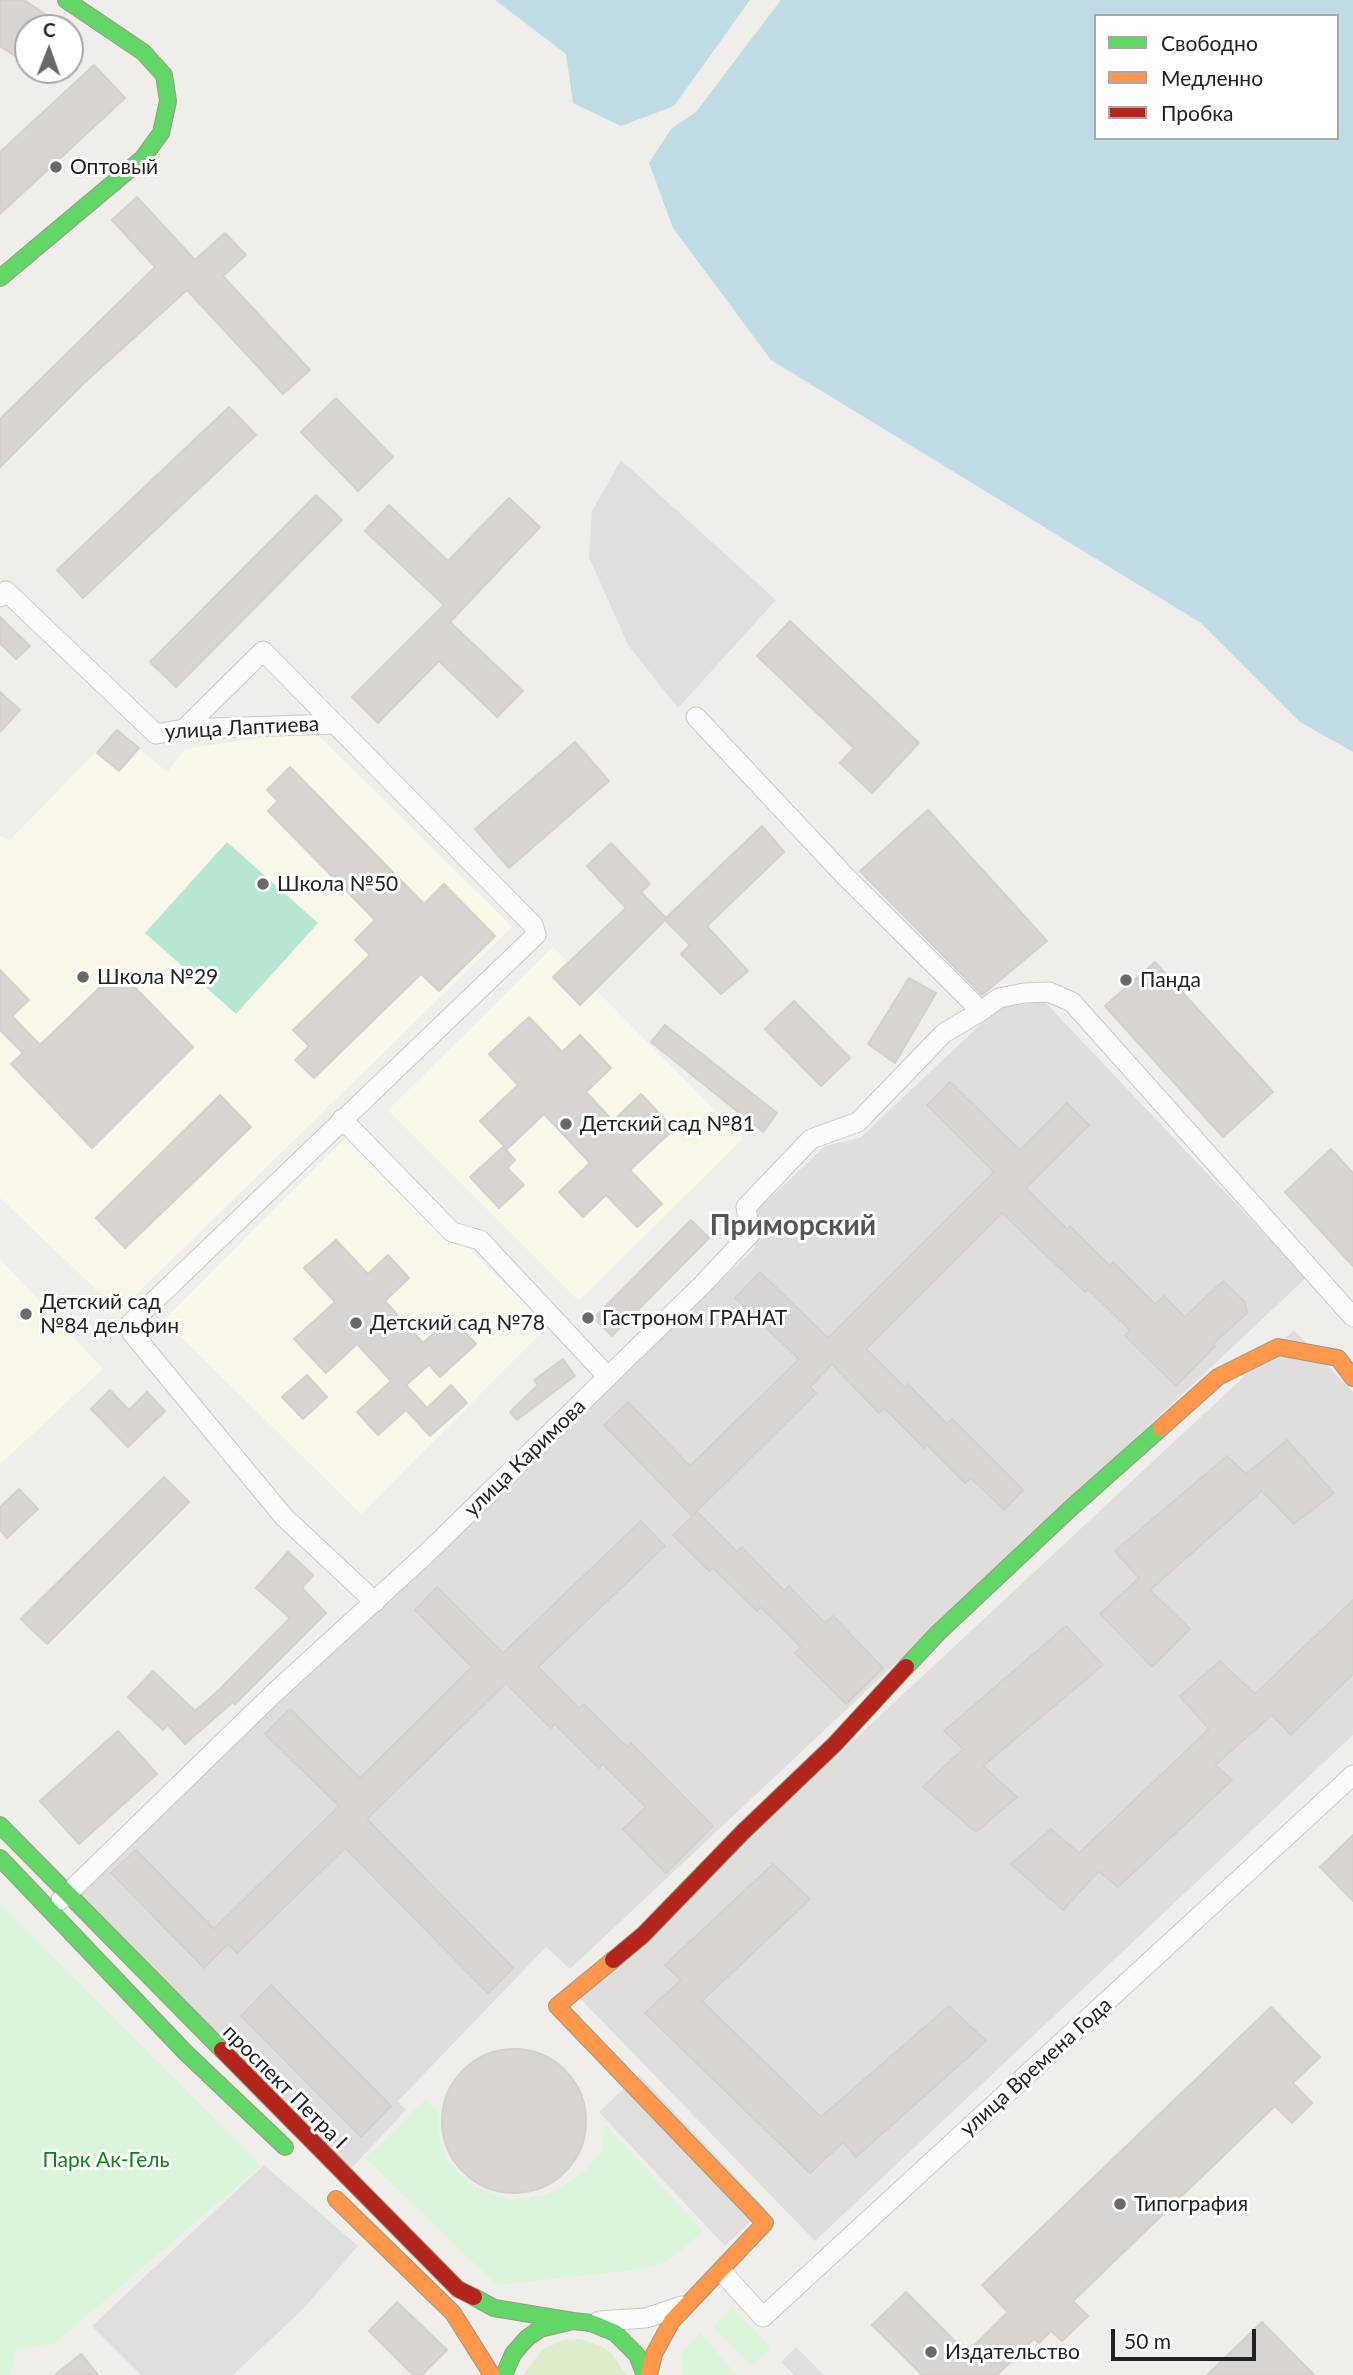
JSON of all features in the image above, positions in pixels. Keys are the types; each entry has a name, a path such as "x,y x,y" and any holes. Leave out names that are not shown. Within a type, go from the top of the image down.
{"street":[{"path":"0,278 142,159 161,133 168,101 164,75 143,52 66,0"},
{"name":"улица Лаптиева","path":"0,597 6,591 156,734 184,729 334,724 533,925 536,936 342,1119"},
{"path":"184,729 263,651 334,724"},
{"path":"696,717 845,876 981,1011 999,998 1024,993 1049,992 1072,1002 1353,1317"},
{"name":"улица Каримова","path":"51,1910 263,1703 375,1602 608,1377 750,1234 746,1207 811,1139 858,1122 944,1033 981,1011"},
{"path":"375,1602 284,1517 130,1329 132,1321 342,1119 452,1232 480,1240 608,1377"},
{"path":"647,2375 662,2336 673,2320 722,2273 765,2223 556,2006 643,1935 743,1832 835,1744 938,1633 1071,1508 1218,1377 1278,1347 1338,1358 1353,1378"},
{"name":"улица Времена Года","path":"722,2273 763,2317 1353,1774"},
{"name":"проспект Петра I","path":"0,1825 458,2289 494,2308 591,2323 615,2333 637,2355 647,2375"},
{"name":"проспект Петра I","path":"0,1858 185,2052 295,2157"},
{"path":"325,2188 453,2314 492,2375"},
{"path":"504,2375 513,2354 527,2338 540,2329 573,2321 646,2318 675,2310 695,2298"}],"shaded area":[{"path":"621,460 776,600 678,708 628,645 589,557 592,511"},
{"path":"117,730 167,772 185,749 313,730 512,927 119,1311 0,1198 0,836 10,840"},
{"name":"Детский сад №81","path":"553,947 743,1138 579,1301 388,1110"},
{"path":"1045,1002 1306,1278 570,1969 546,1947 398,2101 406,2110 348,2172 75,1891 755,1248 756,1211 825,1146 860,1138 999,1007"},
{"name":"Детский сад №78","path":"351,1132 548,1326 361,1514 164,1320"},
{"name":"Детский сад №84 дельфин","path":"0,1259 103,1369 0,1464"},
{"path":"1294,1330 1353,1392 1353,1735 815,2241 571,1989 797,1793"},
{"path":"639,2074 765,2208 725,2246 599,2112"},
{"path":"264,2165 358,2246 304,2308 233,2375 141,2375 92,2326"},
{"path":"796,2347 824,2375 794,2375 781,2362"}],"green space":[{"path":"227,842 318,923 236,1014 145,933"},
{"name":"Парк Ак-Гель","path":"0,1903 261,2166 55,2343 17,2349 10,2375 0,2375"},
{"path":"426,2099 439,2112 439,2139 449,2164 472,2186 512,2200 545,2195 586,2170 602,2150 605,2124 703,2231 670,2260 643,2269 497,2285 365,2158"},
{"path":"732,2307 771,2347 752,2366 713,2326"},
{"path":"700,2333 737,2375 683,2375 681,2354"},
{"path":"580,2339 602,2346 612,2354 626,2375 523,2375 542,2350 563,2340"}],"water":[{"path":"495,0 750,0 674,106 621,126 573,103 566,54"},
{"path":"781,0 1353,0 1353,752 1300,722 1201,623 771,360 673,228 649,163 671,129 696,112"}],"building":[{"path":"0,0 24,0 45,14 14,14 14,56 0,46"},
{"path":"94,65 125,98 0,214 0,152 73,84 84,84 84,74"},
{"path":"137,197 195,260 225,233 246,255 223,276 310,370 283,394 187,290 84,383 0,467 0,419 155,267 112,220"},
{"path":"336,398 393,457 358,491 301,432"},
{"path":"229,407 256,435 83,598 57,570"},
{"path":"316,495 342,520 176,687 150,662"},
{"path":"509,498 540,527 450,622 523,691 497,717 439,661 378,723 352,697 444,605 365,531 389,505 448,561"},
{"path":"0,617 30,646 16,659 0,643"},
{"path":"790,621 919,743 872,793 840,763 854,748 757,656"},
{"path":"0,692 20,710 0,732"},
{"path":"117,730 139,748 119,771 97,753"},
{"path":"575,742 609,781 509,868 475,829"},
{"path":"290,767 424,904 444,884 495,936 439,991 421,974 314,1078 295,1060 309,1046 293,1030 370,955 355,940 375,920 268,811 278,801 267,790"},
{"path":"928,810 1047,941 982,995 860,871"},
{"path":"762,826 784,852 707,926 748,971 721,994 681,954 690,945 665,920 580,1005 553,977 626,908 587,866 611,843 650,884 641,892 666,918"},
{"path":"1155,962 1273,1092 1223,1137 1105,1006"},
{"path":"0,970 29,1000 12,1016 40,1045 118,970 193,1047 92,1148 11,1064 23,1053 0,1030"},
{"path":"909,978 936,993 895,1063 868,1044"},
{"path":"794,1001 850,1058 821,1086 765,1029"},
{"path":"529,1017 562,1052 580,1035 611,1068 586,1092 613,1121 641,1094 674,1129 630,1170 662,1204 637,1227 606,1195 583,1217 559,1192 590,1163 544,1114 507,1149 480,1121 518,1085 489,1054"},
{"path":"665,1025 777,1113 763,1132 651,1042"},
{"path":"950,1082 1020,1150 1067,1103 1089,1125 1026,1188 1067,1229 1070,1226 1110,1266 1113,1262 1155,1304 1164,1296 1185,1317 1223,1281 1245,1302 1247,1313 1213,1344 1215,1346 1176,1386 1125,1336 1130,1330 1088,1289 1085,1292 1002,1213 866,1349 905,1388 908,1384 947,1424 952,1419 1023,1490 1004,1510 971,1478 965,1483 927,1445 924,1448 884,1408 879,1413 832,1364 810,1387 816,1393 692,1516 604,1425 628,1402 690,1466 799,1359 735,1298 760,1272 828,1338 994,1172 927,1105"},
{"path":"220,1095 251,1127 125,1248 96,1218"},
{"path":"503,1147 515,1160 507,1168 524,1185 499,1208 470,1177"},
{"path":"1331,1149 1353,1173 1353,1266 1285,1192"},
{"path":"691,1220 709,1238 612,1336 594,1318"},
{"path":"336,1240 368,1274 388,1255 409,1278 385,1301 423,1343 451,1317 476,1344 440,1377 429,1365 406,1385 427,1408 451,1385 467,1403 430,1436 406,1410 378,1435 357,1412 391,1381 357,1344 326,1373 294,1339 335,1302 304,1268"},
{"path":"563,1359 575,1376 517,1420 510,1412 538,1385 534,1380"},
{"path":"307,1375 327,1397 303,1419 282,1397"},
{"path":"110,1390 129,1410 147,1392 165,1411 128,1447 91,1409"},
{"path":"1287,1440 1334,1493 1294,1524 1262,1491 1150,1590 1190,1629 1152,1667 1100,1614 1139,1578 1115,1551 1227,1456 1246,1474"},
{"path":"164,1477 189,1502 47,1644 21,1619"},
{"path":"19,1489 38,1509 7,1538 0,1530 0,1507"},
{"path":"697,1512 737,1552 742,1547 784,1591 789,1586 825,1623 833,1616 883,1668 846,1704 795,1653 801,1647 761,1607 757,1611 713,1568 709,1571 673,1535"},
{"path":"641,1521 665,1546 538,1667 579,1708 584,1704 627,1747 631,1743 713,1826 666,1873 623,1829 646,1807 603,1764 599,1768 555,1724 551,1728 506,1683 367,1819 513,1968 488,1993 345,1848 237,1953 228,1944 204,1968 111,1873 136,1850 214,1929 339,1806 265,1734 290,1709 360,1778 472,1667 415,1610 437,1587 503,1653"},
{"path":"288,1552 313,1575 302,1588 326,1613 235,1704 233,1702 185,1744 168,1725 163,1730 128,1697 153,1671 195,1711 219,1690 290,1618 256,1588"},
{"path":"1353,1600 1353,1674 1291,1735 1272,1715 1215,1765 1232,1780 1118,1887 1099,1871 1063,1910 1011,1864 1051,1829 1079,1853 1209,1729 1180,1696 1220,1661 1255,1694"},
{"path":"1066,1626 1103,1665 983,1766 1017,1797 976,1832 923,1787 963,1749 944,1731"},
{"path":"118,1731 157,1774 79,1844 40,1801"},
{"path":"1353,1835 1353,1901 1320,1867"},
{"path":"773,1864 810,1899 702,2001 821,2117 949,2006 986,2041 856,2157 843,2142 810,2173 645,2013 681,1980 665,1965"},
{"path":"271,1985 391,2106 361,2137 241,2016"},
{"name":"Типография","path":"1271,2007 1320,2057 1293,2083 1312,2103 1292,2123 1275,2106 1073,2301 1088,2316 1062,2341 1051,2331 1039,2343 1034,2339 997,2375 922,2375 872,2325 906,2292 967,2353 1008,2312 982,2285"},
{"path":"514,2049 542,2054 565,2070 581,2093 586,2121 581,2149 565,2172 542,2188 514,2193 486,2188 463,2172 447,2149 442,2121 447,2093 463,2070 486,2054"},
{"path":"397,2302 447,2350 422,2375 413,2375 369,2331"},
{"path":"1262,2322 1314,2375 1207,2375"},
{"path":"81,2354 98,2375 55,2375"}],"traffic: fast":[{"path":"0,278 142,159 161,133 168,101 164,75 143,52 66,0"},
{"path":"906,1667 938,1633 1071,1508 1161,1428"},
{"path":"0,1825 222,2050"},
{"path":"0,1858 185,2052 285,2147"},
{"path":"474,2297 494,2308 573,2321"},
{"path":"504,2375 513,2354 527,2338 540,2329 573,2321 591,2323 615,2333 637,2355 645,2375"}],"traffic: slow":[{"path":"1161,1428 1218,1377 1278,1347 1338,1358 1353,1378"},
{"path":"613,1960 557,2006 765,2223 672,2321 654,2354 649,2375"},
{"path":"336,2199 453,2313 492,2375"}],"traffic: jam":[{"path":"613,1960 643,1935 743,1832 835,1744 906,1667"},
{"path":"222,2050 458,2289 474,2297"}],"place":[{"name":"Оптовый","path":"56,167"},
{"name":"Школа №50","path":"263,884"},
{"name":"Школа №29","path":"83,977"},
{"name":"Панда","path":"1126,980"},
{"name":"Детский сад №81","path":"566,1124"},
{"name":"Детский сад №84 дельфин","path":"26,1314"},
{"name":"Гастроном ГРАНАТ","path":"588,1318"},
{"name":"Детский сад №78","path":"356,1323"},
{"name":"Типография","path":"1120,2204"},
{"name":"Издательство","path":"931,2352"}],"district":[{"name":"Приморский","path":"793,1226"}]}
